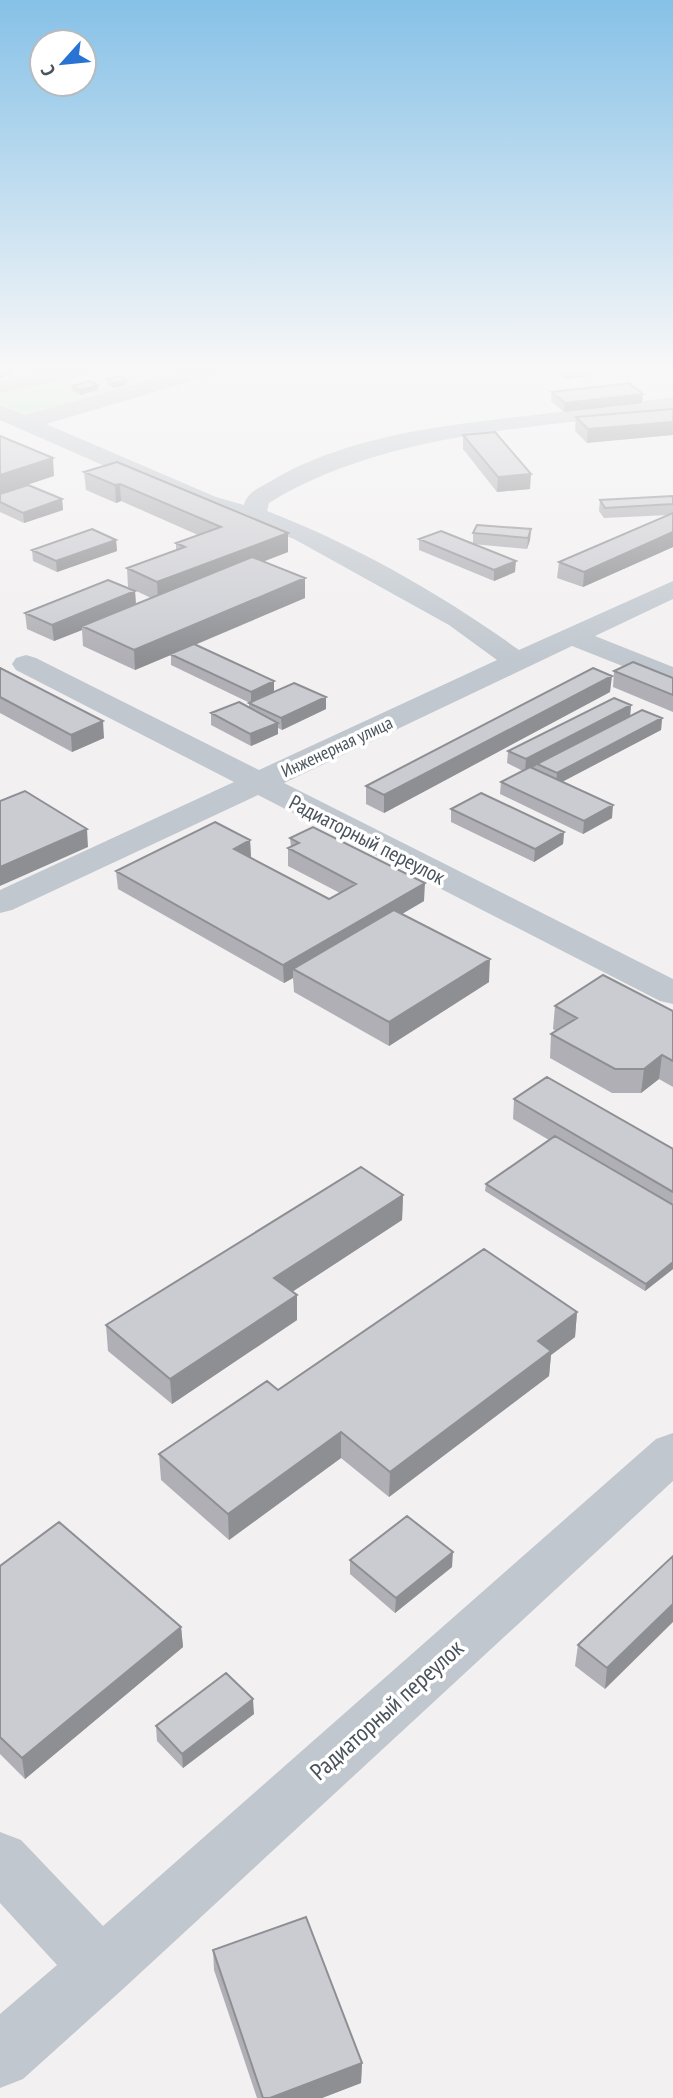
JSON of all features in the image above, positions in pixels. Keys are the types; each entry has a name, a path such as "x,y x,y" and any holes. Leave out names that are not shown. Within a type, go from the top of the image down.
{"street":[{"path":"123,465 206,502 303,534 459,618 517,662"},
{"path":"254,516 257,500 295,477 329,465"},
{"name":"Инженерная улица","path":"0,903 258,785 673,589"},
{"path":"571,636 673,677"},
{"name":"Радиаторный переулок","path":"26,664 258,785 673,993"},
{"name":"Радиаторный переулок","path":"0,2056 673,1452"},
{"path":"0,1860 101,1968"}],"building":[{"path":"0,465 31,465 0,475"},
{"path":"107,465 124,465 288,533 157,582 127,568 185,547 176,543 221,527 120,484 115,485 84,472"},
{"path":"488,465 523,465 531,474 498,477"},
{"path":"28,485 62,499 23,513 0,502 0,494"},
{"path":"673,496 673,504 605,508 600,500"},
{"path":"673,513 673,532 584,572 559,562"},
{"path":"477,525 531,529 528,538 473,533"},
{"path":"92,529 116,540 56,561 32,550"},
{"path":"441,531 516,561 494,570 419,539"},
{"path":"252,557 305,578 134,650 82,626"},
{"path":"108,580 135,591 52,625 25,613"},
{"path":"194,644 274,681 251,692 170,654"},
{"path":"633,662 673,678 673,695 614,671"},
{"path":"0,668 103,721 71,735 0,697"},
{"path":"593,668 612,676 384,795 366,786"},
{"path":"294,683 326,697 281,718 249,703"},
{"path":"614,698 631,705 526,759 508,751"},
{"path":"239,702 278,723 250,734 211,713"},
{"path":"642,710 662,718 557,773 537,764"},
{"path":"530,767 613,805 584,821 501,782"},
{"path":"25,791 87,829 0,867 0,801"},
{"path":"481,793 564,832 535,849 451,809"},
{"path":"215,822 250,840 234,849 329,899 356,884 288,848 299,843 290,838 313,827 425,883 283,965 116,871"},
{"path":"394,910 490,959 389,1022 293,969"},
{"path":"603,975 673,1011 673,1061 662,1055 644,1069 615,1069 551,1034 577,1018 555,1006"},
{"path":"547,1077 673,1149 673,1192 514,1099"},
{"path":"555,1136 673,1205 673,1262 646,1284 486,1184"},
{"path":"361,1167 403,1195 274,1278 297,1295 170,1379 106,1325"},
{"path":"484,1249 577,1312 538,1341 551,1351 390,1472 341,1432 228,1514 159,1454 267,1381 278,1390"},
{"path":"407,1516 453,1552 396,1598 350,1560"},
{"path":"59,1522 181,1627 22,1758 0,1737 0,1566"},
{"path":"673,1556 673,1604 607,1668 578,1645"},
{"path":"226,1673 253,1699 182,1754 156,1726"},
{"path":"306,1917 362,2063 270,2098 263,2098 213,1950"}]}
